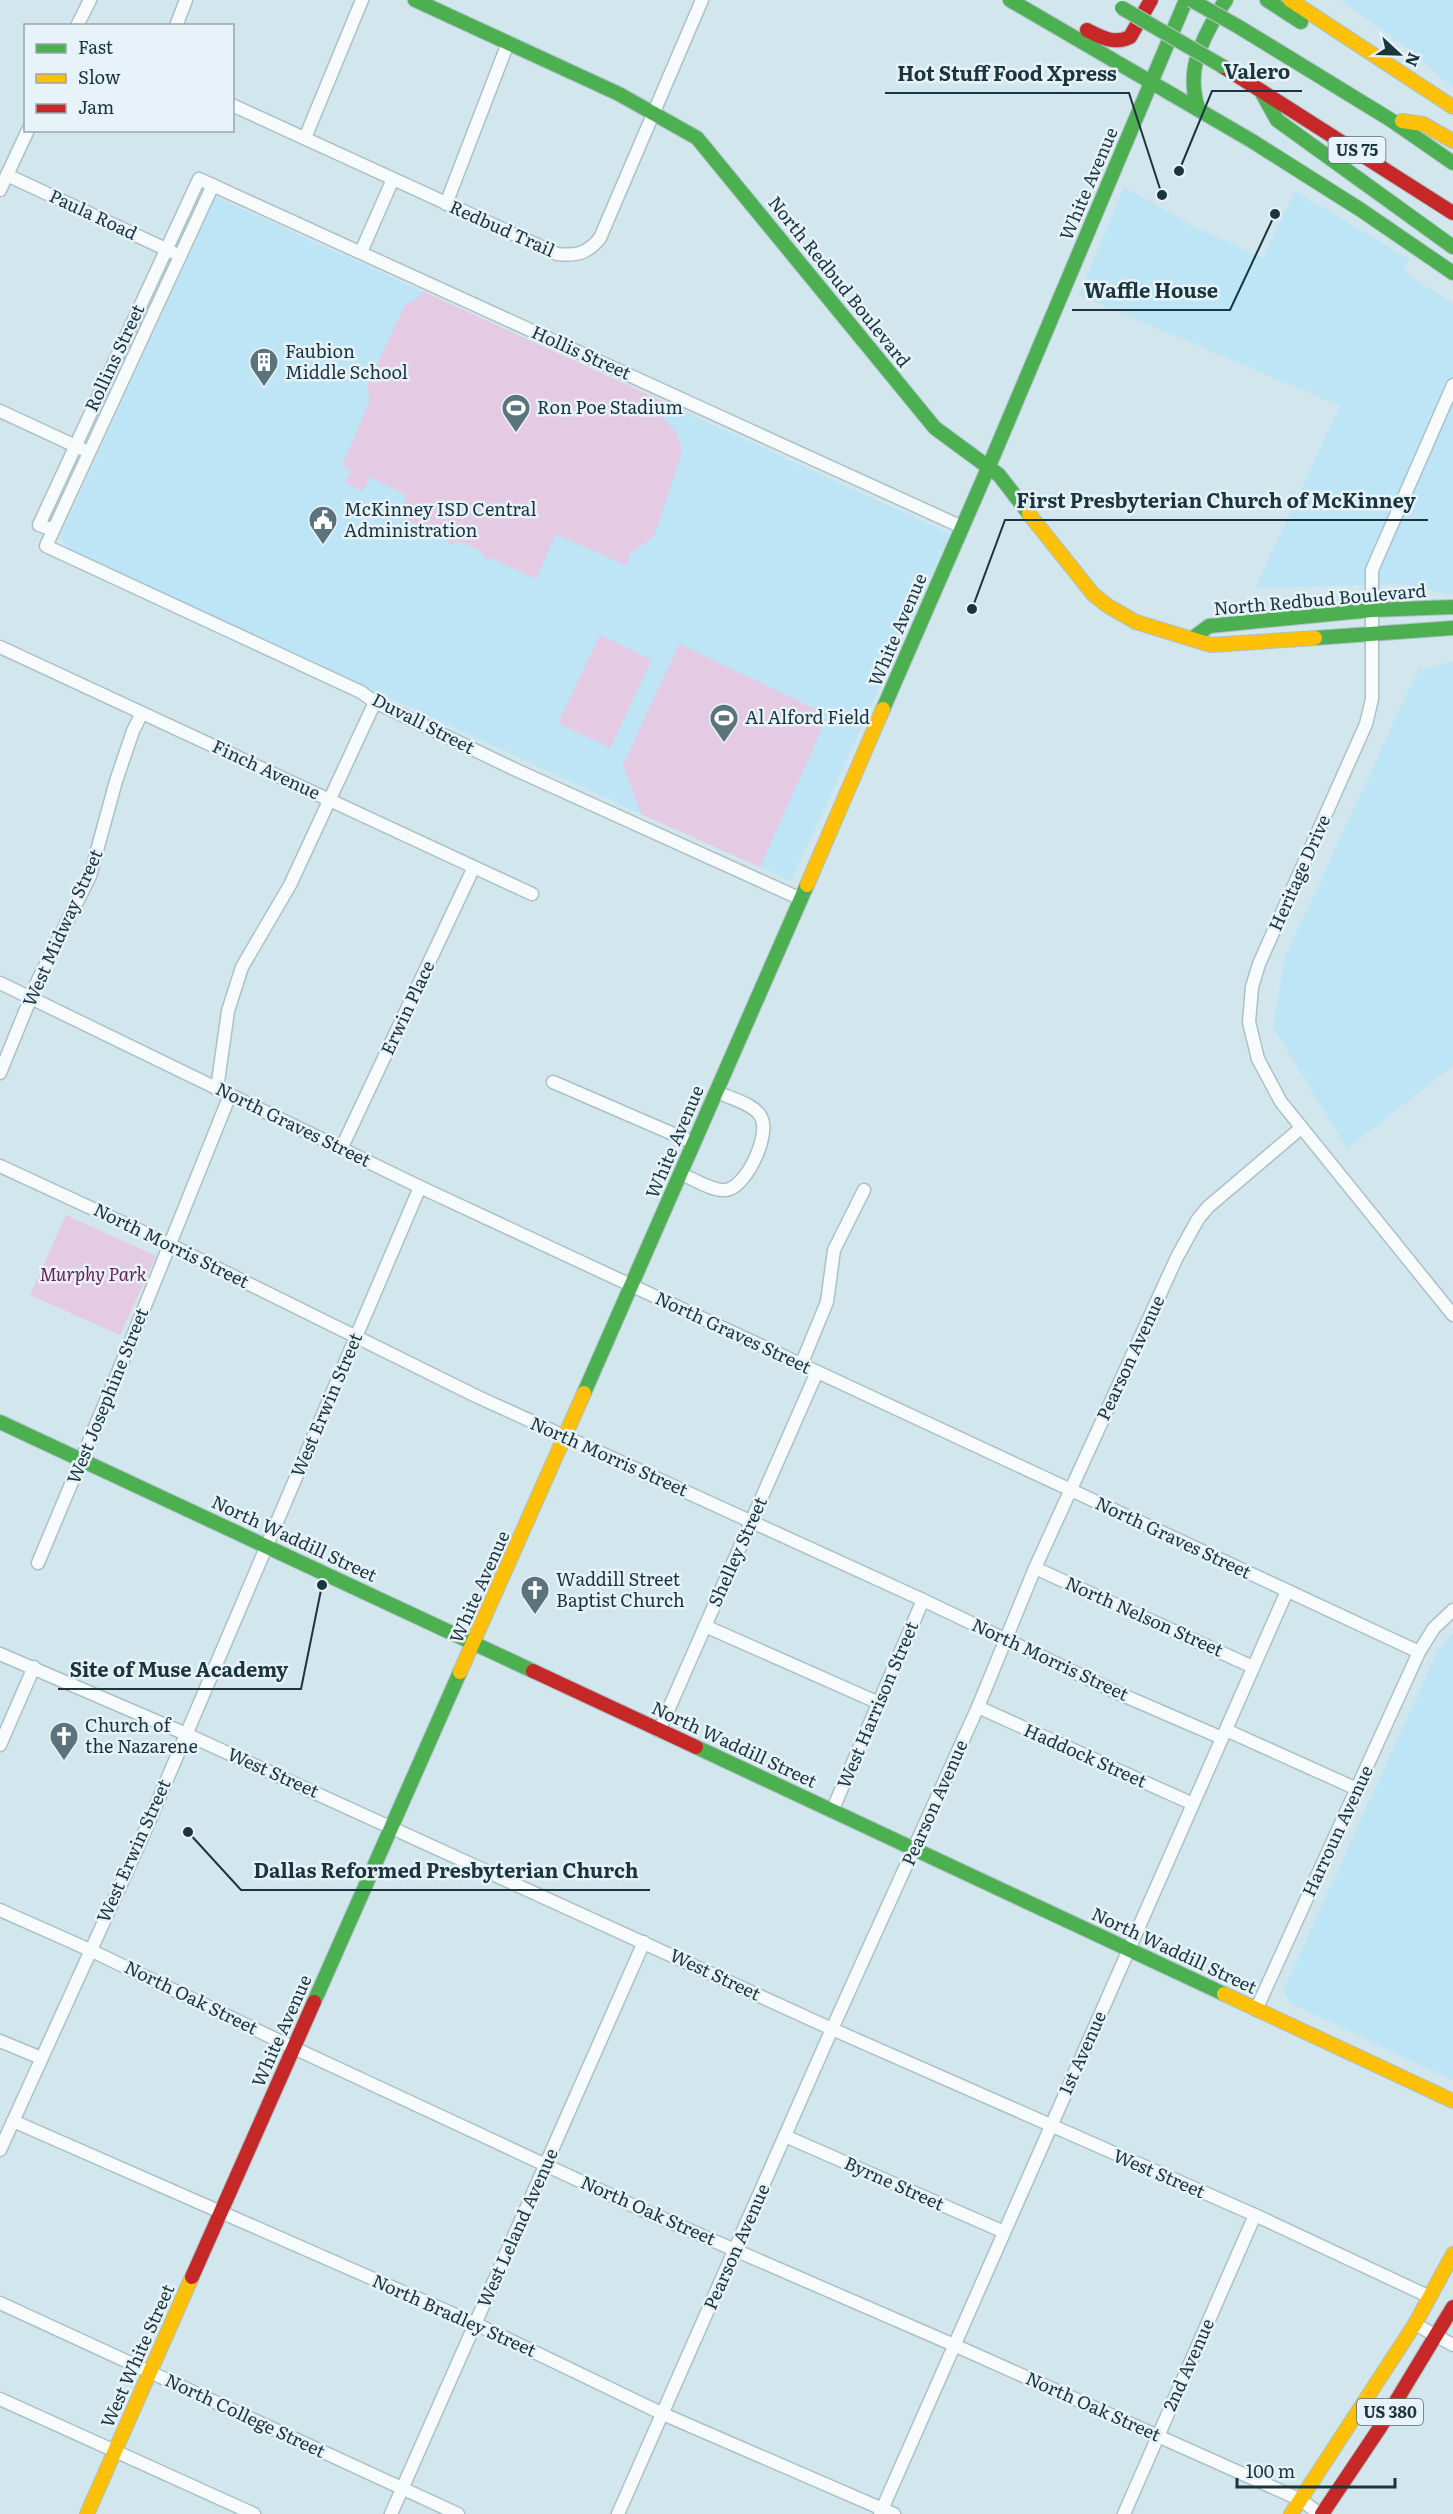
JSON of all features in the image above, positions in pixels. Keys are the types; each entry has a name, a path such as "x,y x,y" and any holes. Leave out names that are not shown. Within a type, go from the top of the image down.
{"main road":[{"name":"North Redbud Boulevard","path":"415,0 619,94 651,114 689,133 705,145 935,428 999,475 1093,594 1111,610 1132,622 1153,630 1193,638 1211,645 1453,628"},
{"path":"1010,0 1198,108 1361,210 1453,273"},
{"path":"1033,0 1107,40 1117,42 1130,38 1151,0"},
{"name":"US 75","path":"1108,0 1222,66 1453,213"},
{"name":"White Avenue","path":"222,2213 717,1092 989,466 1186,0"},
{"name":"US 75","path":"1191,0 1391,120 1453,163"},
{"path":"1198,108 1191,91 1192,68 1226,0"},
{"path":"1267,0 1342,48 1368,50"},
{"path":"1290,0 1453,107"},
{"path":"1260,90 1277,120 1453,247"},
{"path":"1391,120 1423,124 1453,141"},
{"name":"North Redbud Boulevard","path":"1193,638 1209,626 1372,610 1453,607"},
{"name":"North Waddill Street","path":"0,1422 1453,2101"},
{"name":"West White Street","path":"87,2514 222,2213"},
{"name":"US 380","path":"1291,2514 1415,2324 1453,2254"},
{"name":"US 380","path":"1321,2514 1380,2426 1453,2307"}],"street":[{"path":"79,24 90,0"},
{"path":"177,24 186,0"},
{"path":"304,138 362,0"},
{"name":"Redbud Trail","path":"234,106 557,254 576,255 586,252 600,238 651,114 702,0"},
{"path":"447,204 508,42"},
{"path":"0,190 6,167 27,132"},
{"name":"Paula Road","path":"6,167 179,256"},
{"name":"Rollins Street","path":"53,531 39,525 199,179"},
{"name":"Hollis Street","path":"199,179 962,527"},
{"path":"361,252 393,179"},
{"name":"Rollins Street","path":"45,546 213,185"},
{"name":"Heritage Drive","path":"1453,384 1374,563 1371,584 1373,633 1371,699 1366,724 1259,964 1252,987 1249,1022 1258,1059 1281,1102 1453,1315"},
{"path":"0,411 89,452"},
{"name":"Duvall Street","path":"45,546 361,692 375,702 514,769 801,899"},
{"name":"Finch Avenue","path":"0,648 532,894"},
{"path":"217,1089 228,1011 242,967 290,885 332,800 375,702"},
{"name":"West Midway Street","path":"0,1073 49,958 90,876 119,772 142,713"},
{"name":"Erwin Place","path":"341,1149 474,867"},
{"name":"North Graves Street","path":"0,983 420,1187 1419,1652"},
{"path":"553,1082 694,1143"},
{"path":"681,1174 723,1191 732,1189 740,1183 751,1167 764,1128 762,1118 757,1111 717,1092"},
{"name":"West Josephine Street","path":"38,1563 82,1461 230,1095"},
{"name":"Pearson Avenue","path":"618,2514 832,2029 978,1707 1035,1568 1177,1257 1198,1219 1218,1197 1301,1128"},
{"name":"North Morris Street","path":"0,1166 169,1245 565,1438 923,1600 1118,1693 1357,1789"},
{"name":"West Erwin Street","path":"0,2150 186,1734 420,1187"},
{"path":"801,1365 827,1302 834,1250 864,1190"},
{"name":"Shelley Street","path":"659,1731 817,1372"},
{"name":"North Nelson Street","path":"1035,1568 1253,1667"},
{"name":"1st Avenue","path":"881,2511 1287,1591"},
{"name":"West Harrison Street","path":"832,1811 923,1600"},
{"path":"1419,1652 1434,1628 1453,1610"},
{"path":"705,1626 879,1703"},
{"name":"Harroun Avenue","path":"1256,2010 1419,1652"},
{"name":"West Street","path":"0,1654 34,1667 393,1827 832,2029 1255,2215 1430,2297"},
{"path":"0,1745 34,1667"},
{"name":"Haddock Street","path":"978,1707 1193,1804"},
{"name":"North Oak Street","path":"0,1910 90,1950 545,2165 954,2344 1301,2500 1321,2514"},
{"name":"West Leland Avenue","path":"391,2514 644,1942"},
{"path":"0,2041 41,2058"},
{"name":"North Bradley Street","path":"13,2121 476,2324 663,2414 881,2511 894,2514"},
{"name":"Byrne Street","path":"785,2136 1004,2232"},
{"name":"2nd Avenue","path":"1124,2514 1255,2215"},
{"name":"North College Street","path":"0,2303 458,2514"},
{"path":"1415,2324 1453,2345"},
{"path":"0,2399 254,2514"}],"shaded area":[{"path":"1341,0 1453,0 1453,88 1414,53"},
{"path":"1124,187 1195,227 1263,258 1295,191 1409,259 1403,272 1453,303 1453,595 1403,584 1255,588 1340,406 1079,295"},
{"path":"216,197 950,534 791,881 641,814 70,550 66,546 60,537"},
{"path":"1453,661 1453,1066 1347,1148 1273,1027 1285,958 1418,670"},
{"path":"1453,1633 1453,2081 1291,2003 1283,1991 1438,1650"}],"green space":[{"name":"Ron Poe Stadium","path":"422,291 669,404 663,419 672,427 680,440 680,458 654,536 630,554 627,566 556,534 536,579 491,558 485,560 481,551 461,542 450,545 443,536 397,516 407,495 369,477 363,491 345,483 351,470 342,465 369,403 368,384 405,305 419,297"},
{"path":"600,635 652,660 610,748 558,723"},
{"name":"Al Alford Field","path":"679,644 822,712 825,722 760,867 641,814 623,765"},
{"name":"Murphy Park","path":"66,1215 156,1256 120,1335 30,1295"}],"traffic: fast":[{"path":"415,0 619,94 697,138 935,428 999,475 1029,514"},
{"path":"1010,0 1252,141 1361,210 1453,273"},
{"path":"883,709 989,466 1186,0"},
{"path":"1191,0 1239,27"},
{"path":"1198,108 1194,86 1195,65 1201,45 1226,0"},
{"path":"1267,0 1301,22"},
{"path":"1122,8 1222,66"},
{"path":"1239,27 1391,120 1453,163"},
{"path":"1261,91 1277,120 1453,247"},
{"path":"1193,638 1209,626 1372,610 1453,607"},
{"path":"1315,638 1453,628"},
{"path":"584,1393 807,885"},
{"path":"0,1422 533,1671"},
{"path":"314,2002 460,1672"},
{"path":"696,1747 1224,1994"}],"traffic: slow":[{"path":"1290,0 1453,107"},
{"path":"1402,121 1423,124 1453,141"},
{"path":"1029,514 1093,594 1108,606 1136,622 1211,645 1315,638"},
{"path":"807,885 883,709"},
{"path":"460,1672 584,1393"},
{"path":"1224,1994 1453,2101"},
{"path":"1291,2514 1415,2324 1453,2254"},
{"path":"87,2514 192,2277"}],"traffic: jam":[{"path":"1087,30 1113,40 1130,37 1151,0"},
{"path":"1222,66 1453,213"},
{"path":"533,1671 696,1747"},
{"path":"192,2277 314,2002"},
{"path":"1322,2514 1381,2426 1453,2307"}],"place":[{"name":"Valero","path":"1179,171"},
{"name":"Hot Stuff Food Xpress","path":"1162,195"},
{"name":"Waffle House","path":"1275,214"},
{"name":"Faubion Middle School","path":"264,388"},
{"name":"Ron Poe Stadium","path":"516,434"},
{"name":"McKinney ISD Central Administration","path":"323,546"},
{"name":"First Presbyterian Church of McKinney","path":"972,609"},
{"name":"Al Alford Field","path":"724,744"},
{"name":"Site of Muse Academy","path":"322,1585"},
{"name":"Waddill Street Baptist Church","path":"535,1616"},
{"name":"Church of the Nazarene","path":"64,1762"},
{"name":"Dallas Reformed Presbyterian Church","path":"188,1832"}]}
